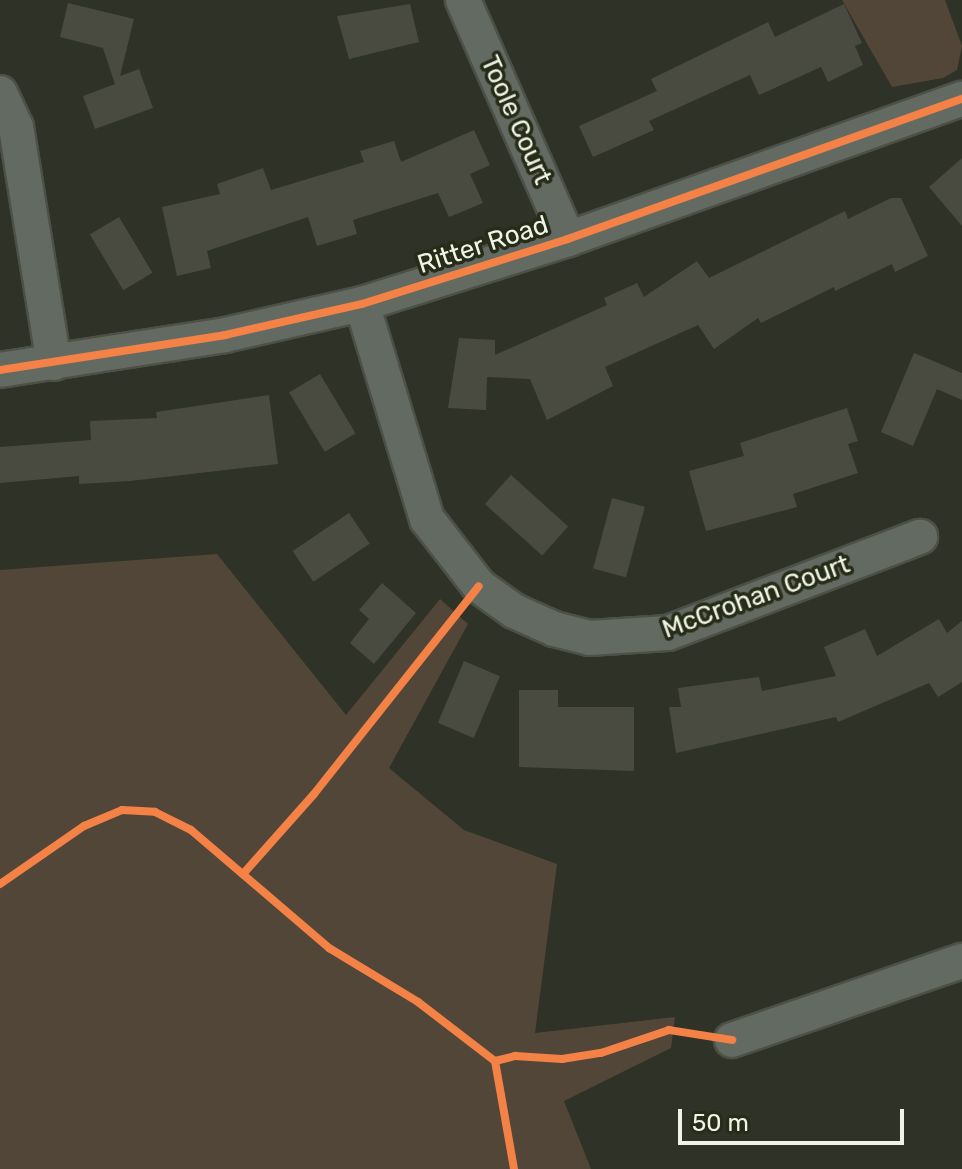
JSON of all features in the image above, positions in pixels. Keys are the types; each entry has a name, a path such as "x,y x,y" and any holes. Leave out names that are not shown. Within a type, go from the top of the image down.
{"street":[{"name":"Toole Court","path":"463,0 568,239"},
{"path":"0,93 16,127 54,363"},
{"name":"Ritter Road","path":"0,370 225,335 362,304 568,239 962,99"},
{"name":"McCrohan Court","path":"362,304 427,519 479,586 514,611 554,629 589,638 668,633 920,537"},
{"path":"732,1040 962,961"}],"shaded area":[{"path":"842,0 945,0 962,46 957,70 943,78 892,87"},
{"path":"217,554 346,715 440,599 468,624 389,768 464,830 557,864 535,1033 675,1017 671,1048 564,1101 591,1169 0,1169 0,570"}],"building":[{"path":"68,3 134,19 120,76 139,69 153,108 95,129 83,96 115,84 103,48 60,37"},
{"path":"410,4 419,42 349,59 337,16"},
{"path":"844,4 862,43 855,46 863,65 828,82 821,67 759,95 750,75 649,121 654,130 593,157 579,126 657,91 651,79 768,22 775,37"},
{"path":"474,130 490,165 470,174 483,203 449,217 438,193 353,220 357,234 317,246 308,217 207,251 211,268 177,276 162,207 220,194 217,184 263,168 271,190 364,162 360,151 394,141 401,162"},
{"path":"962,158 962,226 929,187"},
{"path":"891,198 901,198 928,256 895,272 892,264 835,291 834,287 761,323 758,318 714,349 698,325 605,367 613,386 547,420 530,379 487,377 486,410 448,408 459,338 495,340 495,355 607,305 604,298 637,283 644,297 697,261 709,278 845,211 848,219"},
{"path":"119,217 152,273 123,290 90,235"},
{"path":"914,353 962,373 962,400 937,389 913,446 881,432"},
{"path":"320,374 356,433 325,452 289,393"},
{"path":"269,395 278,464 130,481 79,484 79,476 0,483 0,447 91,440 90,421 157,418 156,412"},
{"path":"847,408 858,441 848,444 858,473 793,494 797,507 706,531 689,471 744,456 740,443"},
{"path":"511,475 568,527 542,556 485,504"},
{"path":"612,498 645,507 626,577 593,569"},
{"path":"349,513 370,544 313,582 293,551"},
{"path":"382,583 416,613 374,664 350,643 369,619 359,610"},
{"path":"939,619 947,633 962,621 962,682 938,697 929,683 838,722 836,717 676,753 669,707 681,707 678,688 759,677 762,691 836,676 824,647 865,629 877,656"},
{"path":"464,661 500,676 474,738 438,723"},
{"path":"519,690 558,690 558,707 634,707 634,771 519,767"}],"cycle path":[{"path":"0,370 225,335 362,304 568,239 962,99"},
{"path":"243,874 314,794 479,586"},
{"path":"0,884 84,826 122,810 155,812 191,830 329,948 418,1002 495,1061 514,1169"},
{"path":"495,1061 515,1056 562,1059 601,1053 669,1030 732,1040"}]}
